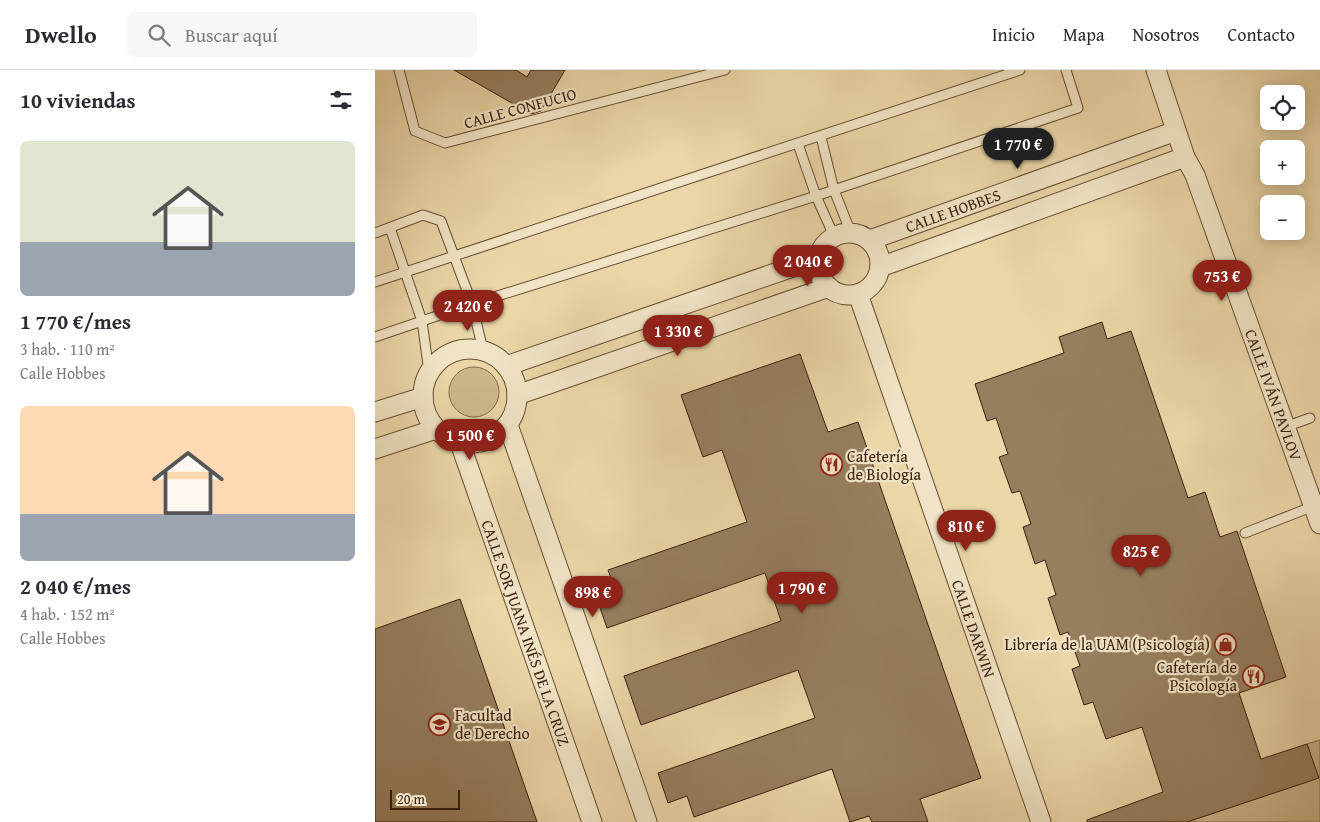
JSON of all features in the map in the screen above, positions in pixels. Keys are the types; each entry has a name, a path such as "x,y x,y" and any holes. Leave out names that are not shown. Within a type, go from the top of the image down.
{"street":[{"name":"CALLE IVÁN PAVLOV","path":"1155,70 1185,157 1195,175 1320,524"},
{"name":"CALLE HOBBES","path":"870,240 1176,130"},
{"name":"CALLE HOBBES","path":"880,267 1185,157"},
{"path":"843,234 861,235 870,240 880,257 878,276 873,284 867,290 858,294 848,295 837,292 829,287 822,279 819,268 819,258 822,249 843,234"},
{"path":"506,366 819,258"},
{"path":"517,395 829,287"},
{"name":"CALLE DARWIN","path":"858,294 1041,822"},
{"path":"469,349 483,350 496,356 506,366 514,379 517,395 515,411 508,425 499,434 487,441 474,444 461,443 447,438 435,429 428,420 424,409 423,397 424,384 429,372 439,361 451,353 469,349"},
{"path":"375,412 423,397"},
{"path":"508,425 647,822"},
{"path":"375,449 435,429"},
{"name":"CALLE SOR JUANA INÉS DE LA CRUZ","path":"461,443 592,822"}],"lane":[{"name":"CALLE CONFUCIO","path":"399,70 415,131 445,143 725,70"},
{"path":"375,282 821,137 1020,70"},
{"path":"375,337 472,304 816,196 1078,108 1065,70"},
{"path":"821,137 843,234"},
{"path":"798,144 816,196 843,234"},
{"path":"375,233 423,215 441,221 472,304 483,350"},
{"path":"390,228 422,321 429,372"},
{"path":"1285,427 1310,418"},
{"path":"1245,533 1314,506"}],"shaded area":[{"path":"474,367 488,371 495,378 499,392 495,406 488,413 474,417 460,413 453,406 449,392 453,378 460,371"},
{"path":"1320,740 1320,822 1187,822 1318,778 1307,744"}],"building":[{"path":"454,70 516,70 527,77 531,70 565,70 541,111 531,114"},
{"path":"1102,322 1107,339 1131,331 1188,498 1205,492 1220,537 1237,531 1286,677 1239,693 1261,759 1307,744 1319,778 1187,822 1087,822 1087,820 1163,792 1142,727 1106,739 1093,702 1084,705 1072,669 1080,666 1068,632 1060,635 1048,598 1056,595 1045,560 1035,564 1023,527 1031,524 1020,491 1012,493 999,457 1008,454 996,418 987,421 975,384 1064,353 1059,337"},
{"path":"800,354 828,432 858,422 981,778 920,799 928,822 872,822 869,816 850,822 832,769 694,817 687,796 668,803 658,773 815,718 798,670 641,725 624,676 781,621 765,573 607,628 596,596 615,589 608,570 747,522 722,450 703,457 681,395"},
{"name":"Facultad de Derecho","path":"460,599 537,822 375,822 375,629"}],"place":[{"name":"Cafetería de Biología","path":"831,465"},
{"name":"Librería de la UAM (Psicología)","path":"1226,644"},
{"name":"Cafetería de Psicología","path":"1253,676"},
{"name":"Facultad de Derecho","path":"439,724"}]}
